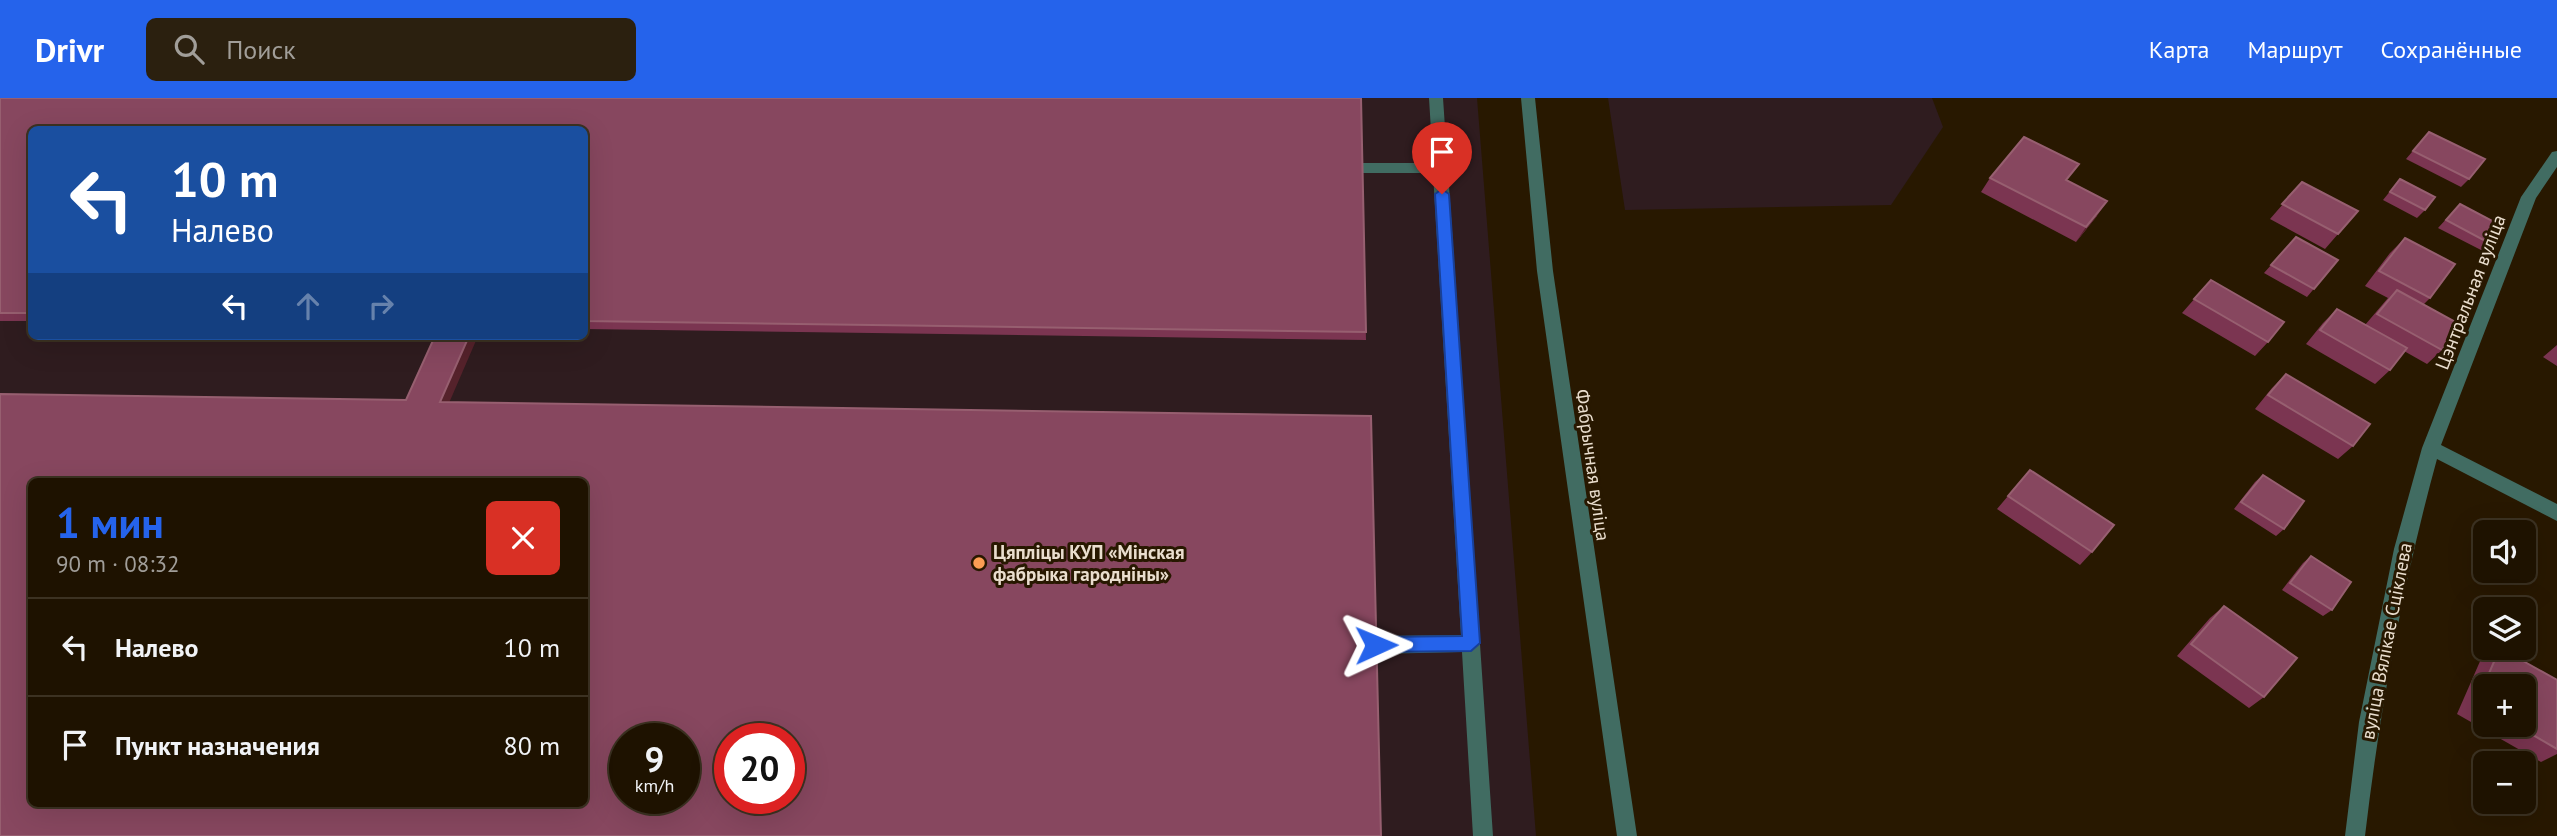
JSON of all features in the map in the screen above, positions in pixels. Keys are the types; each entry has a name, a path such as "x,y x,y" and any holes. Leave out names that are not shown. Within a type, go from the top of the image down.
{"street":[{"path":"1436,98 1483,836"},
{"name":"Фабрычная вуліца","path":"1528,98 1545,271 1627,836"},
{"name":"Цэнтральная вуліца","path":"2431,449 2529,197 2557,156"},
{"path":"1362,167 1440,167"},
{"path":"2431,449 2557,513"},
{"name":"вуліца Вялікае Сціклева","path":"2355,836 2369,722 2387,629 2403,549 2431,449"},
{"path":"1376,645 1471,643"}],"shaded area":[{"path":"0,98 1477,98 1536,836 0,836"},
{"path":"1608,98 1932,98 1943,127 1891,205 1625,210"}],"building":[{"path":"0,98 1361,98 1366,332 588,321 588,126 28,126 28,313 0,313"},
{"path":"2429,132 2485,159 2469,179 2413,151"},
{"path":"2024,137 2079,164 2066,180 2107,201 2086,227 1990,178"},
{"path":"2400,179 2435,197 2425,210 2390,192"},
{"path":"2302,182 2358,211 2338,234 2282,204"},
{"path":"2460,204 2502,226 2489,243 2446,220"},
{"path":"2296,237 2338,260 2314,289 2271,265"},
{"path":"2405,238 2455,264 2430,298 2379,271"},
{"path":"2211,280 2284,322 2268,342 2194,299"},
{"path":"2397,290 2461,325 2442,350 2377,314"},
{"path":"2337,309 2407,348 2390,370 2320,330"},
{"name":"Цяпліцы КУП «Мінская фабрыка гародніны»","path":"433,340 467,340 440,402 1371,416 1381,836 0,836 0,394 406,400"},
{"path":"2286,374 2370,424 2353,446 2268,395"},
{"path":"2030,470 2114,525 2092,552 2008,496"},
{"path":"2263,475 2304,501 2284,529 2241,502"},
{"path":"2311,556 2351,582 2332,610 2290,583"},
{"path":"2224,606 2297,658 2264,697 2191,644"},
{"path":"2495,660 2521,660 2557,680 2557,749 2536,737 2536,674 2489,674"}],"place":[{"name":"Цяпліцы КУП «Мінская фабрыка гародніны»","path":"979,563"}],"route":[{"path":"1376,645 1471,643 1442,194"}]}
